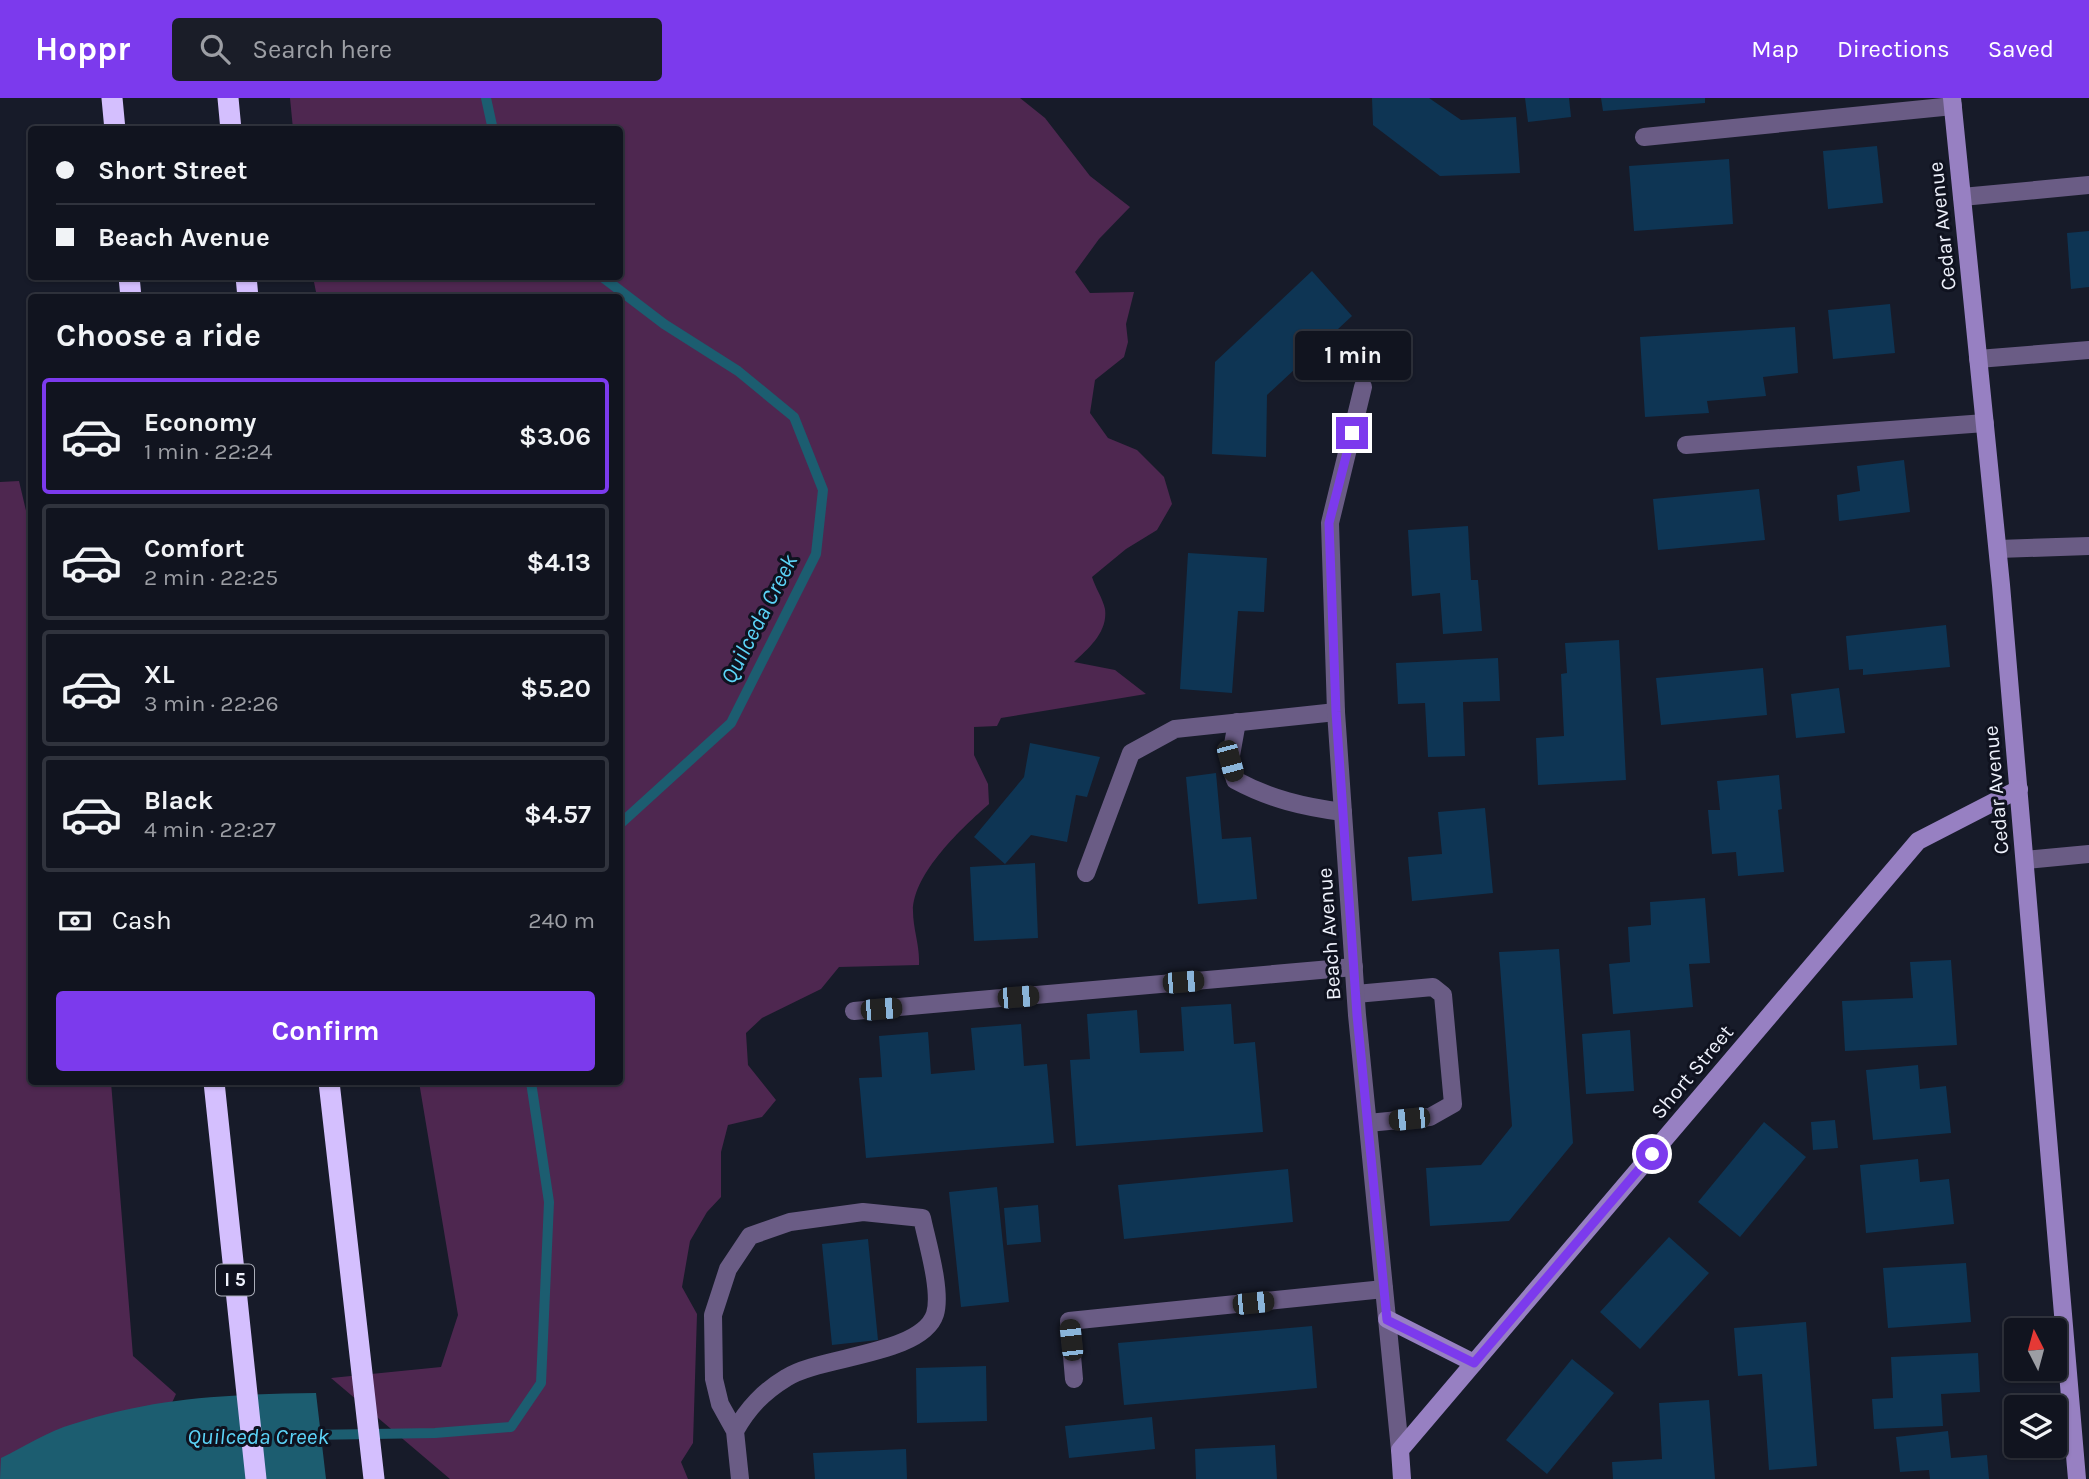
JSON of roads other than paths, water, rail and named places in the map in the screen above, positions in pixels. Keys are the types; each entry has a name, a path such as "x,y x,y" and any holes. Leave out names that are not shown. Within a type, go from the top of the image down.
{"highway":[{"path":"112,98 115,126"},
{"path":"228,98 231,126"},
{"name":"I 5","path":"214,1085 256,1479"},
{"path":"329,1085 374,1479"}],"street":[{"path":"1644,136 1952,102"},
{"name":"Cedar Avenue","path":"1952,102 2019,789 2077,1479"},
{"path":"1962,197 2089,185"},
{"path":"1978,359 2089,350"},
{"name":"Beach Avenue","path":"1363,387 1329,523 1336,712 1356,994 1402,1479"},
{"path":"1686,445 1985,423"},
{"path":"1997,549 2089,546"},
{"path":"1086,873 1131,753 1175,729 1336,712"},
{"path":"1237,722 1230,761 1235,780 1259,793 1303,807 1343,811"},
{"name":"Short Street","path":"1400,1450 1918,841 2019,789"},
{"path":"2025,860 2089,855"},
{"path":"854,1012 1354,967"},
{"path":"1356,994 1433,987 1443,995 1453,1104 1430,1117 1368,1123"},
{"path":"735,1431 748,1406 788,1376 868,1354 923,1331 935,1313 935,1285 922,1218 863,1212 790,1222 750,1236 728,1269 713,1315 714,1379 720,1404 735,1431 740,1479"},
{"path":"1074,1379 1069,1321 1384,1289"},
{"path":"1387,1320 1474,1363"}],"water":[{"name":"Quilceda Creek","path":"316,1393 326,1479 0,1479 1,1458 54,1431 103,1415 193,1399"}],"waterway":[{"name":"Quilceda Creek","path":"486,98 492,126"},
{"name":"Quilceda Creek","path":"606,280 664,324 738,371 794,417 823,490 816,554 731,723 623,821"},
{"name":"Quilceda Creek","path":"309,1435 435,1433 511,1427 541,1383 549,1202 531,1085"}]}
